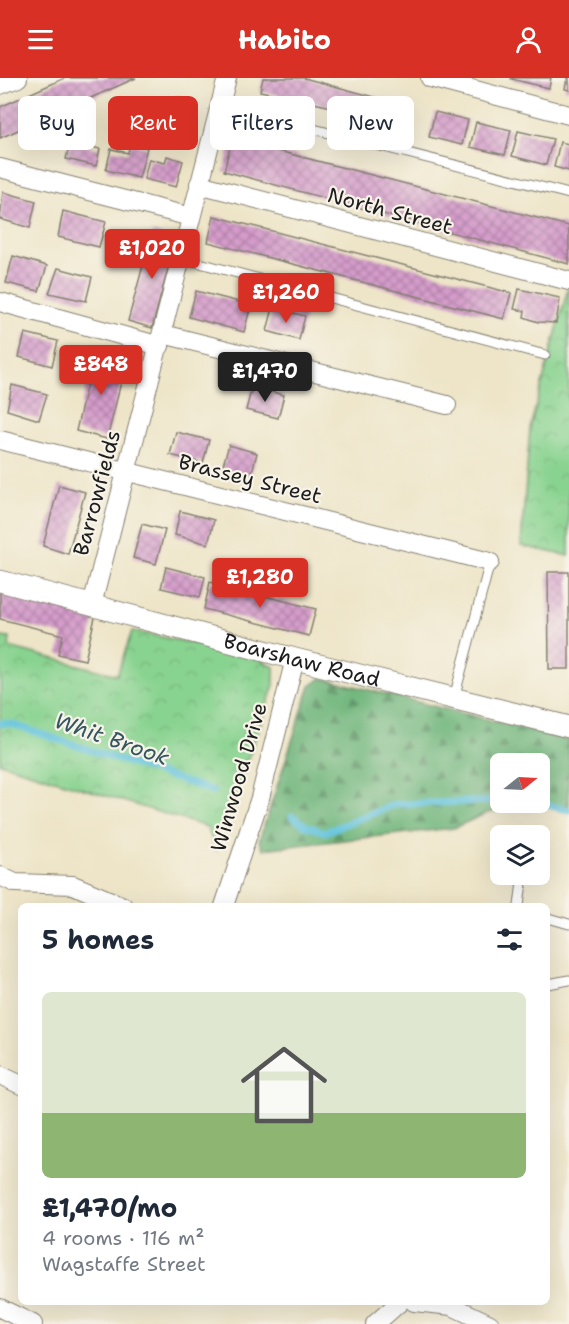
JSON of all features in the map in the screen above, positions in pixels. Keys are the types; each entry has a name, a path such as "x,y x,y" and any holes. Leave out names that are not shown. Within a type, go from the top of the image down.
{"street":[{"path":"0,86 18,78"},
{"name":"Barrowfields","path":"221,96 226,78"},
{"path":"430,78 569,115"},
{"name":"Barrowfields","path":"92,605 125,471 162,340 210,141"},
{"path":"0,168 191,217"},
{"name":"North Street","path":"199,184 569,281"},
{"path":"0,302 447,405"},
{"name":"Brassey Street","path":"0,440 490,562"},
{"name":"Boarshaw Road","path":"0,581 295,659 569,727"},
{"name":"Winwood Drive","path":"225,903 260,798 295,659"},
{"path":"0,876 15,883 73,885 116,903"},
{"path":"0,1075 18,1084"},
{"path":"375,1324 397,1305"},
{"path":"442,1305 452,1306 490,1324"},
{"path":"0,1308 33,1324"}],"lane":[{"path":"315,129 569,194"},
{"path":"181,258 545,355"},
{"path":"454,698 490,562"},
{"path":"519,903 522,885"},
{"path":"550,919 569,924"},
{"path":"550,984 569,980"}],"green space":[{"path":"569,285 569,556 521,546 530,428"},
{"path":"132,631 255,656 274,667 274,685 216,850 207,827 0,763 0,637 10,638 9,647 117,675"},
{"path":"322,678 569,740 569,812 550,807 550,753 490,753 490,812 454,828 263,849 259,841 310,686"}],"building":[{"path":"65,78 136,78 95,96 25,96"},
{"path":"263,78 304,78 371,96 327,96 327,106 315,103 315,96 282,96 260,91"},
{"path":"511,78 551,78 549,88"},
{"path":"567,78 569,78 569,90 565,89"},
{"path":"18,99 18,130 0,138 0,107"},
{"path":"435,112 468,120 462,145 429,137"},
{"path":"476,122 511,130 505,155 470,147"},
{"path":"518,131 553,139 546,165 512,156"},
{"path":"560,142 569,144 569,171 554,167"},
{"path":"100,149 96,166 66,159 68,150"},
{"path":"111,150 128,153 129,150 146,150 139,178 106,170"},
{"path":"229,150 275,150 569,226 569,264 224,171"},
{"path":"167,156 183,161 176,187 144,179 149,159 165,163"},
{"path":"3,192 36,201 30,228 0,219"},
{"path":"63,211 106,222 99,247 58,237"},
{"path":"214,216 511,293 504,319 208,242"},
{"path":"152,232 176,239 152,328 128,321"},
{"path":"13,256 47,266 39,291 6,283"},
{"path":"58,268 92,277 86,301 49,293"},
{"path":"519,289 560,298 556,323 538,322 524,317 525,311 514,309"},
{"path":"196,291 251,305 244,332 189,317"},
{"path":"273,308 305,316 299,340 267,331"},
{"path":"25,333 58,341 52,366 19,357"},
{"path":"94,353 126,362 107,439 76,431"},
{"path":"12,385 47,394 39,420 7,410"},
{"path":"252,387 284,395 278,418 246,410"},
{"path":"176,432 209,440 203,463 170,455"},
{"path":"229,445 257,453 251,476 222,468"},
{"path":"59,485 85,492 68,554 43,546"},
{"path":"180,511 214,520 208,544 175,535"},
{"path":"142,524 165,530 156,564 133,558"},
{"path":"166,567 205,577 200,597 161,588"},
{"path":"548,572 569,572 569,669 549,669"},
{"path":"210,582 316,609 309,636 204,609"},
{"path":"0,589 96,613 85,660 58,654 63,635 0,619"}],"waterway":[{"name":"Whit Brook","path":"0,723 11,724 213,791"},
{"name":"Whit Brook","path":"292,816 305,825 325,832 396,804 490,801"},
{"name":"Whit Brook","path":"550,806 569,810"}]}
